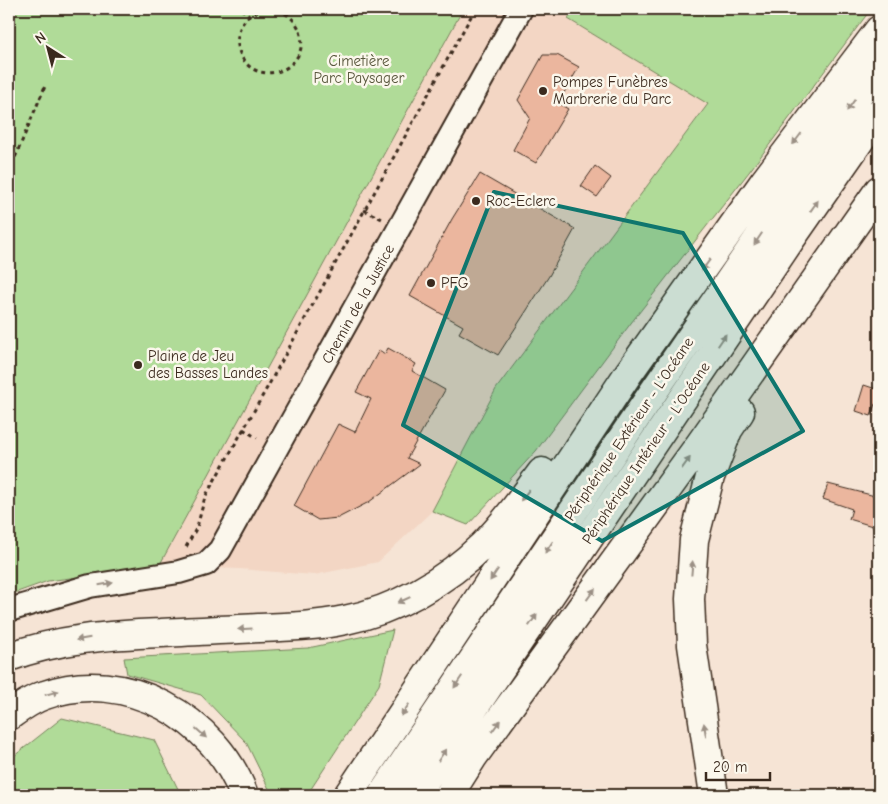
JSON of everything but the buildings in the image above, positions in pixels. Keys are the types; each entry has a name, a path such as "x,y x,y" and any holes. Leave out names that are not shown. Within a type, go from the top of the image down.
{"highway":[{"path":"348,795 628,374 764,182 879,30"},
{"name":"Périphérique Extérieur - L’Océane","path":"382,795 660,382 879,65"},
{"name":"Périphérique Intérieur - L’Océane","path":"415,795 791,239 879,113"},
{"path":"448,795 879,190"},
{"path":"714,795 692,645 690,599 694,540 710,478 728,430 801,317 807,292"},
{"path":"9,657 82,638 321,624 363,616 404,600 451,572 496,532 607,388 628,374"},
{"path":"9,716 44,695 72,688 114,688 133,692 173,710 202,732 226,761 244,795"}],"street":[{"name":"Chemin de la Justice","path":"9,610 90,586 172,573 206,564 220,550 522,9"}],"path":[{"path":"241,9 249,15"},
{"path":"265,9 258,10 249,15 242,23 238,32 237,42 239,52 251,68 260,72 271,73 281,71 290,66 301,50 302,39 300,29 295,20 287,14 272,9"},
{"path":"287,14 294,9"},
{"path":"172,573 197,527 205,497 475,9"},
{"path":"9,172 46,84"}],"highlighted area":[{"path":"494,192 683,233 803,431 602,541 403,425"}],"shaded area":[{"path":"463,9 573,9 568,19 709,103 496,389 432,511 378,562 314,575 240,569 159,566"}],"green space":[{"name":"Plaine de Jeu des Basses Landes","path":"9,9 463,9 159,566 48,581 9,595"},
{"path":"573,9 871,9 749,172 631,323 536,451 468,525 432,511 496,389 708,104 568,19"},
{"path":"393,630 379,685 307,795 272,795 246,742 201,695 127,674 124,658 308,648"},
{"path":"62,718 154,740 181,795 9,795 9,760"}],"place":[{"name":"Pompes Funèbres Marbrerie du Parc","path":"543,91"},
{"name":"Roc-Eclerc","path":"476,201"},
{"name":"PFG","path":"431,283"},
{"name":"Plaine de Jeu des Basses Landes","path":"138,365"}],"park label":[{"name":"Cimetière Parc Paysager","path":"359,70"}]}
